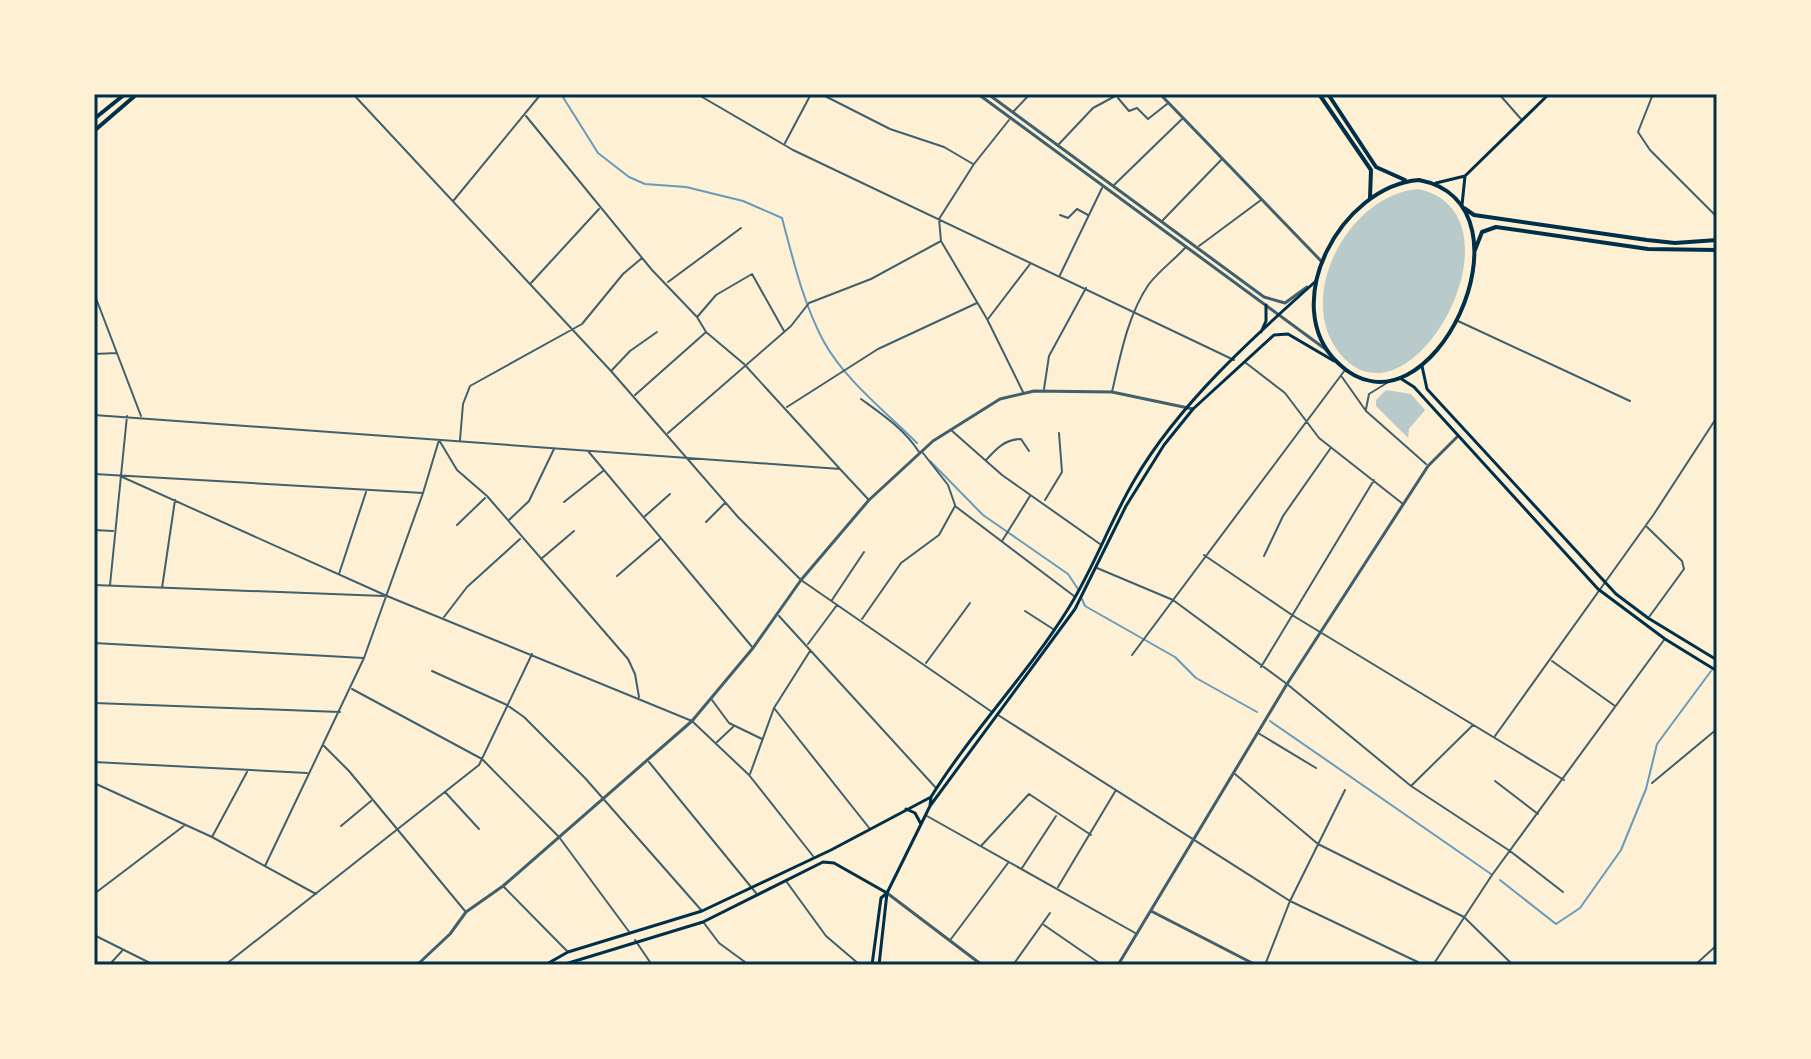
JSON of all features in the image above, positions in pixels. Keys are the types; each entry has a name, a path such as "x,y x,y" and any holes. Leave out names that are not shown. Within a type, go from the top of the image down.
{"highway":[{"path":"95,117 125,94"},
{"path":"94,131 137,94"},
{"path":"1319,94 1371,170 1370,198"},
{"path":"1328,94 1376,167 1407,181"},
{"path":"1463,207 1474,252 1473,277 1458,321 1422,366 1390,381 1366,380 1337,363 1328,351 1317,317 1316,281 1338,230 1385,187 1407,181 1436,183 1474,215 1675,243 1717,240"},
{"path":"1474,252 1482,232 1496,227 1648,249 1717,250"}],"main road":[{"path":"1436,183 1465,176 1549,94"},
{"path":"1463,207 1465,176"},
{"path":"879,965 887,893 930,806 1075,597 1135,478 1186,406 1316,281"},
{"path":"1260,336 1266,321 1266,305"},
{"path":"930,806 936,789 1048,649 1096,568 1140,480 1193,409 1267,340 1280,334 1288,334 1337,363"},
{"path":"1422,366 1427,389 1605,582 1648,618 1717,660"},
{"path":"1400,378 1414,387 1598,589 1665,639 1717,671"},
{"path":"545,965 568,952 702,911 931,797"},
{"path":"906,809 915,813 921,824"},
{"path":"562,965 635,940 703,922 823,862 834,863 887,893"},
{"path":"872,965 881,898 887,893"}],"street":[{"path":"353,94 531,283 668,433 726,502 801,580 994,713 1290,901 1424,965"},
{"path":"453,201 541,94"},
{"path":"697,94 784,144 1234,360"},
{"path":"784,144 811,94"},
{"path":"821,94 890,129 944,147 974,164"},
{"path":"978,94 1328,351"},
{"path":"988,94 1278,303 1285,303 1311,286"},
{"path":"1013,112 1030,94"},
{"path":"1170,94 1162,96 1167,104 1322,262"},
{"path":"1499,94 1522,120"},
{"path":"1653,94 1638,132 1650,150 1717,217"},
{"path":"1058,145 1093,108 1118,95 1129,111 1137,108 1148,119 1167,104"},
{"path":"526,116 642,258 697,317 706,332 744,364 869,500"},
{"path":"1010,119 974,164 939,219 941,241 987,319 1023,392"},
{"path":"1113,187 1182,119"},
{"path":"1162,221 1222,158"},
{"path":"1060,275 1102,187"},
{"path":"1198,248 1262,200"},
{"path":"531,283 600,208"},
{"path":"1060,215 1068,218 1077,209 1089,216"},
{"path":"666,283 741,228"},
{"path":"668,433 784,331 809,303 871,279 941,241"},
{"path":"1112,392 1136,312 1150,283 1186,248"},
{"path":"460,441 463,404 470,386 535,352 586,320 623,274 642,258"},
{"path":"987,319 1031,263"},
{"path":"697,317 716,295 752,274 784,331"},
{"path":"1044,389 1049,356 1087,287"},
{"path":"94,293 141,417"},
{"path":"785,408 856,362 927,324 978,303"},
{"path":"1458,321 1630,401"},
{"path":"611,371 630,351 657,332"},
{"path":"634,396 706,332"},
{"path":"94,354 117,353"},
{"path":"1245,362 1285,393 1319,438 1404,505"},
{"path":"1132,655 1346,369"},
{"path":"1341,376 1366,411 1428,466"},
{"path":"1366,411 1369,394 1390,381"},
{"path":"417,965 450,934 466,912 503,886 692,721 753,648 801,580 869,500 920,452 1000,399 1023,392 1044,389 1112,392 1193,409"},
{"path":"861,399 878,415 899,426 948,485 955,506 1075,597"},
{"path":"94,415 840,469"},
{"path":"110,586 127,416"},
{"path":"1494,737 1646,526 1717,417"},
{"path":"951,430 985,461 1101,545"},
{"path":"1044,501 1062,472 1059,433"},
{"path":"1119,965 1287,684 1428,466 1458,436"},
{"path":"265,866 364,658 439,439"},
{"path":"439,439 457,470 487,496 628,659 640,698"},
{"path":"985,461 1002,444 1015,439 1021,439 1029,451"},
{"path":"1264,556 1283,516 1331,447"},
{"path":"508,521 529,501 554,448"},
{"path":"587,450 753,648"},
{"path":"564,502 604,470"},
{"path":"94,474 423,493"},
{"path":"120,476 387,596 692,721 749,775 813,856"},
{"path":"1261,667 1374,480"},
{"path":"339,575 366,492"},
{"path":"643,518 670,494"},
{"path":"1001,542 1032,494"},
{"path":"457,525 487,496"},
{"path":"162,588 175,499"},
{"path":"706,522 726,502"},
{"path":"861,621 901,563 939,535 955,506"},
{"path":"1646,526 1682,561 1684,569 1648,618"},
{"path":"94,530 115,531"},
{"path":"540,560 574,531"},
{"path":"443,618 460,594 521,538"},
{"path":"617,576 661,538"},
{"path":"832,601 864,552"},
{"path":"1204,555 1292,615 1324,631 1564,780"},
{"path":"1096,568 1173,600 1287,684 1411,786 1510,851 1563,892"},
{"path":"94,585 387,596"},
{"path":"925,664 970,603"},
{"path":"807,645 837,605"},
{"path":"1025,611 1054,630"},
{"path":"778,615 936,789"},
{"path":"1433,965 1510,851 1665,639"},
{"path":"94,643 364,658"},
{"path":"749,775 774,708 811,650"},
{"path":"225,965 445,792 482,759 532,654"},
{"path":"1551,660 1616,707"},
{"path":"432,671 507,705 524,717 602,798 702,911"},
{"path":"351,688 482,759 559,837 630,933"},
{"path":"711,699 718,713 734,726 763,740"},
{"path":"94,703 340,712"},
{"path":"774,708 870,829"},
{"path":"1411,786 1473,725"},
{"path":"715,743 734,726"},
{"path":"1652,783 1717,729"},
{"path":"1257,732 1316,768"},
{"path":"323,745 466,912"},
{"path":"648,761 758,895"},
{"path":"94,762 309,773"},
{"path":"212,837 248,771"},
{"path":"1235,774 1318,844 1464,917 1513,965"},
{"path":"1495,781 1539,815"},
{"path":"94,783 186,824 317,894"},
{"path":"1058,888 1117,789"},
{"path":"1265,965 1290,901 1345,790"},
{"path":"445,792 479,829"},
{"path":"980,846 1029,794 1091,835"},
{"path":"341,826 372,800"},
{"path":"1022,869 1057,814"},
{"path":"926,816 1137,934"},
{"path":"95,891 186,824"},
{"path":"951,939 1009,862"},
{"path":"785,880 826,936 860,965"},
{"path":"503,886 568,952"},
{"path":"887,893 982,965"},
{"path":"1151,911 1256,965"},
{"path":"1013,965 1050,913"},
{"path":"703,922 719,943 749,965"},
{"path":"1044,925 1102,965"},
{"path":"94,935 154,965"},
{"path":"635,940 652,965"},
{"path":"1695,965 1717,945"},
{"path":"109,965 123,950"}],"shaded area":[{"path":"1419,189 1451,207 1464,237 1462,275 1449,312 1426,345 1399,367 1369,372 1341,355 1327,332 1323,306 1326,278 1336,252 1351,228 1371,209 1394,195"},
{"path":"1386,390 1411,394 1425,410 1409,429 1408,438 1376,406 1376,400"}],"waterway":[{"path":"561,94 598,153 629,177 645,184 686,187 743,201 782,218 804,296 824,342 854,382 917,443"},
{"path":"930,461 983,515 1068,574 1078,589"},
{"path":"1082,599 1085,606 1175,657 1196,678 1257,712"},
{"path":"1500,880 1556,924 1580,908 1621,850 1646,789 1657,744 1711,671"},
{"path":"1270,721 1491,874"}]}
